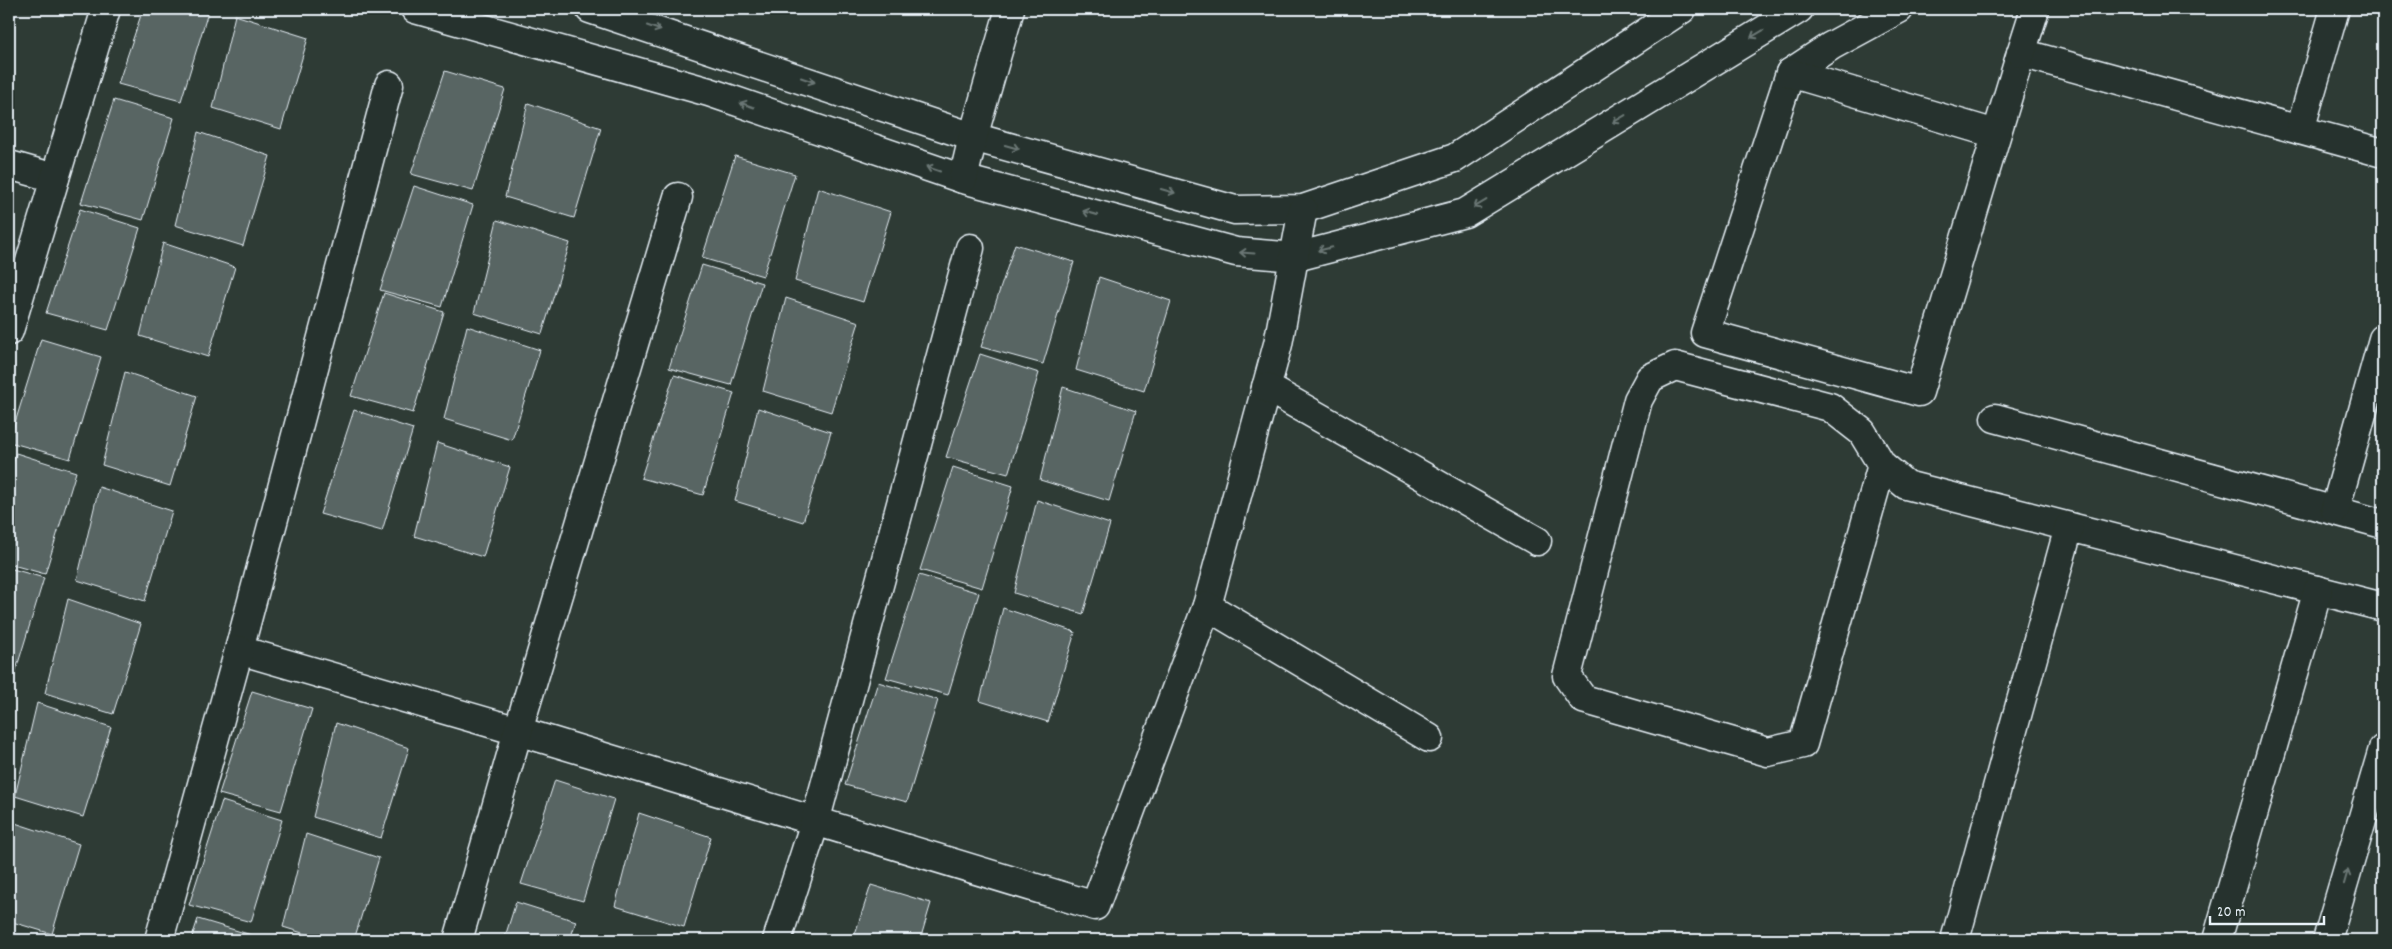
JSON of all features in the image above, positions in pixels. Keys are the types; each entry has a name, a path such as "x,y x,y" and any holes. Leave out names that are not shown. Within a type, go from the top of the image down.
{"street":[{"path":"9,331 106,9"},
{"path":"415,9 709,92 963,179 1236,252 1296,257 1465,213 1799,9"},
{"path":"590,9 973,137 1235,210 1303,209 1455,158 1682,9"},
{"path":"963,179 973,137 1010,9"},
{"path":"1899,9 1830,46 1790,73 1705,333 1919,392 2035,9"},
{"path":"2300,130 2335,9"},
{"path":"2021,53 2383,153"},
{"path":"1790,73 1996,134"},
{"path":"159,940 239,650 390,85"},
{"path":"9,164 55,178"},
{"path":"458,940 518,731 678,197"},
{"path":"239,650 518,731 1095,906 1207,606 1278,344 1296,257 1303,209"},
{"path":"777,940 815,822 970,248"},
{"path":"2335,510 2383,339"},
{"path":"1882,465 1803,744 1768,752 1583,699 1567,676 1638,400 1650,378 1675,366 1830,407 1862,432 1882,465 1906,485 2383,607"},
{"path":"1266,387 1537,541"},
{"path":"1995,418 2383,524"},
{"path":"1955,940 2069,527"},
{"path":"2217,940 2318,590"},
{"path":"1207,606 1428,738"},
{"path":"2327,940 2383,749"}],"building":[{"path":"143,9 209,9 181,101 118,84"},
{"path":"235,15 308,38 281,129 213,108"},
{"path":"445,71 505,89 473,191 411,174"},
{"path":"114,100 174,118 143,220 81,203"},
{"path":"528,103 601,128 574,218 505,197"},
{"path":"198,132 270,156 243,246 175,225"},
{"path":"735,156 795,174 763,276 702,258"},
{"path":"414,186 473,205 442,307 380,290"},
{"path":"818,188 891,212 863,302 795,281"},
{"path":"80,209 140,228 108,330 46,313"},
{"path":"497,220 570,243 542,334 474,313"},
{"path":"163,243 235,267 208,357 140,336"},
{"path":"1015,244 1074,262 1043,364 981,347"},
{"path":"702,265 762,283 731,385 669,368"},
{"path":"1099,277 1171,301 1144,391 1076,370"},
{"path":"384,293 444,312 413,413 351,396"},
{"path":"786,298 859,322 831,412 763,391"},
{"path":"467,326 540,350 512,440 444,419"},
{"path":"41,339 101,357 70,459 9,442"},
{"path":"980,354 1039,373 1008,474 946,457"},
{"path":"125,372 197,396 170,486 102,465"},
{"path":"674,375 734,393 703,495 641,478"},
{"path":"1063,387 1136,411 1109,501 1040,480"},
{"path":"758,408 831,432 803,522 735,501"},
{"path":"354,410 413,429 382,531 320,514"},
{"path":"437,443 510,467 483,557 414,536"},
{"path":"16,453 76,472 45,574 9,564 9,476"},
{"path":"953,467 1013,486 982,588 920,570"},
{"path":"99,487 172,511 145,601 77,580"},
{"path":"1037,500 1110,524 1083,614 1014,593"},
{"path":"9,568 44,578 13,680 9,679"},
{"path":"919,575 979,593 948,695 886,678"},
{"path":"68,599 141,624 113,714 45,693"},
{"path":"1003,608 1075,632 1048,722 980,701"},
{"path":"878,682 938,700 907,802 845,785"},
{"path":"9,690 14,691 9,709"},
{"path":"252,691 312,709 281,811 219,794"},
{"path":"37,703 111,727 83,817 15,796"},
{"path":"336,723 409,748 381,838 313,817"},
{"path":"555,780 614,799 583,901 521,884"},
{"path":"222,801 282,820 251,922 189,905"},
{"path":"639,813 711,837 684,927 615,906"},
{"path":"9,821 79,844 52,934 9,921"},
{"path":"306,834 379,858 354,940 325,940 283,927"},
{"path":"871,885 931,903 920,940 853,940"},
{"path":"516,902 576,921 570,940 504,940"},
{"path":"198,919 258,937 257,940 191,940"},
{"path":"599,935 615,940 598,940"}]}
